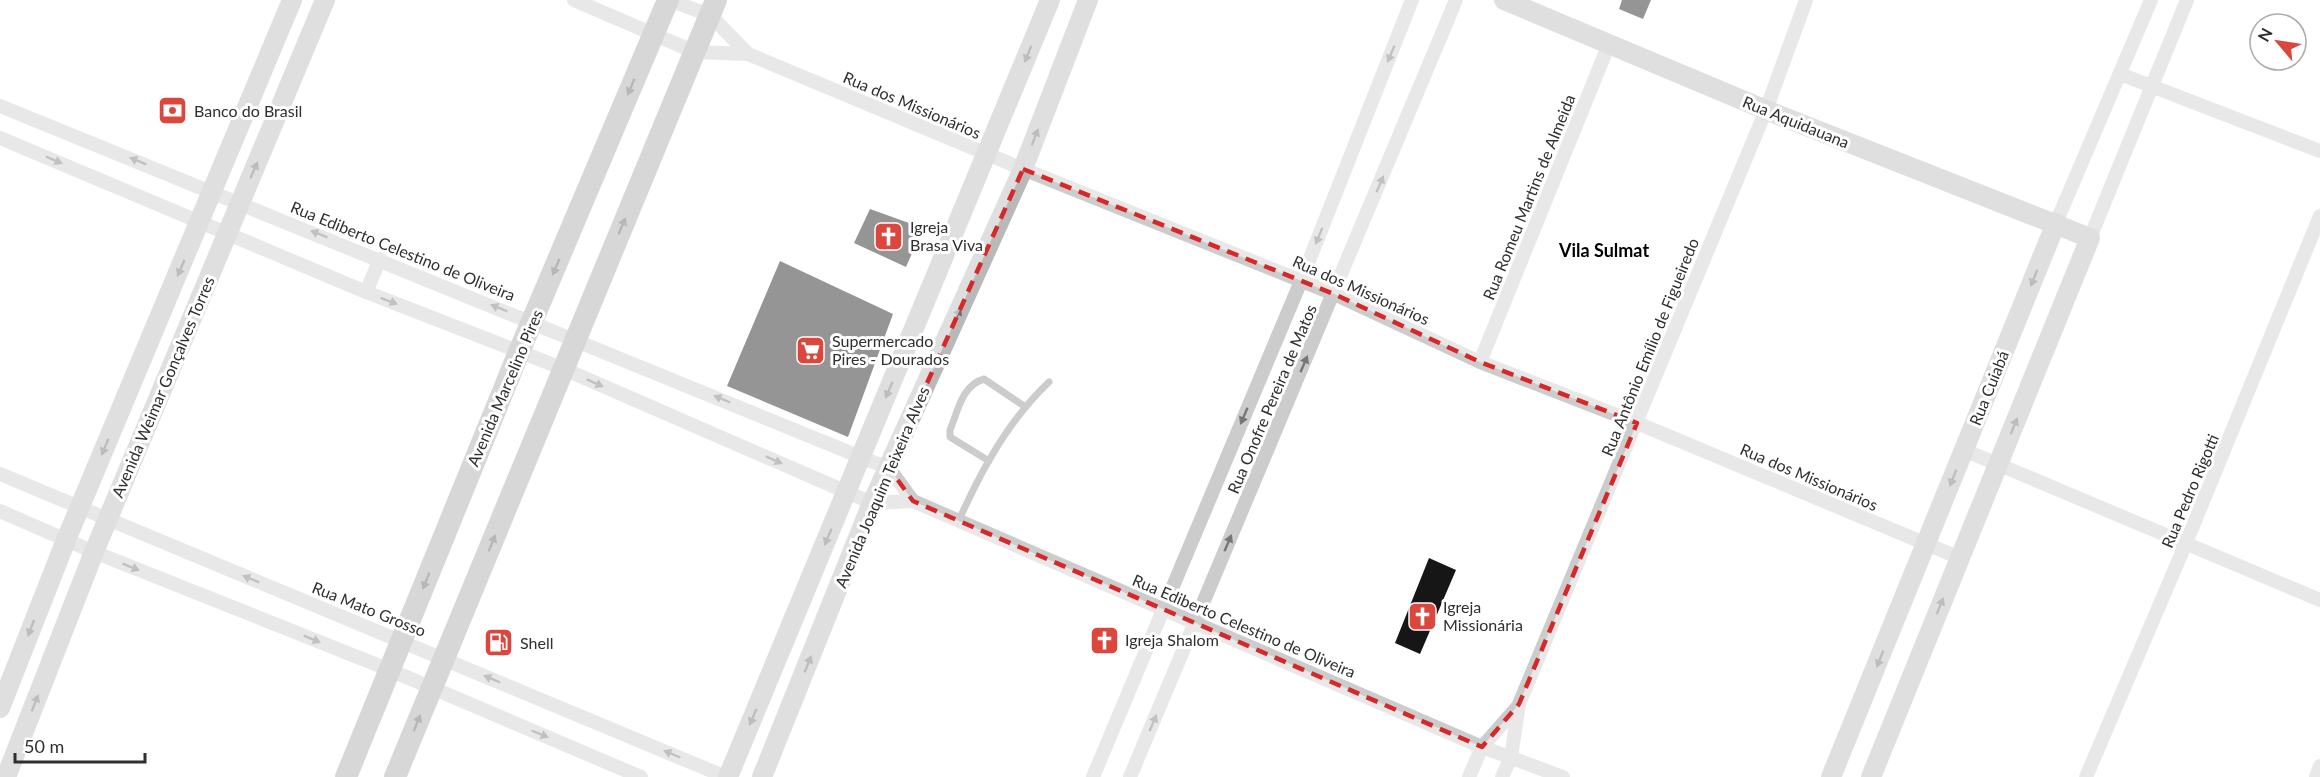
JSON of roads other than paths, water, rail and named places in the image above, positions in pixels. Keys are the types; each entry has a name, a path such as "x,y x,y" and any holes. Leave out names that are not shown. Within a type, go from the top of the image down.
{"main road":[{"name":"Avenida Weimar Gonçalves Torres","path":"0,708 66,540 292,0"},
{"name":"Avenida Weimar Gonçalves Torres","path":"6,777 107,520 325,0"},
{"name":"Avenida Marcelino Pires","path":"346,777 519,352 668,0"},
{"name":"Avenida Joaquim Teixeira Alves","path":"727,777 988,154 1050,0"},
{"name":"Avenida Joaquim Teixeira Alves","path":"762,777 872,503 1023,169 1088,0"},
{"name":"Rua Aquidauana","path":"1504,0 1766,110 2090,238"},
{"path":"395,777 713,8"},
{"name":"Rua Cuiabá","path":"1832,777 2056,223"},
{"path":"1871,777 2090,238"}],"street":[{"name":"Rua dos Missionários","path":"574,0 695,52 748,54 1023,169 1334,294 1480,362 1637,423 1960,558"},
{"name":"Rua dos Missionários","path":"668,0 713,8 748,54"},
{"name":"Rua Onofre Pereira de Matos","path":"1093,777 1301,281 1413,0"},
{"name":"Rua Onofre Pereira de Matos","path":"1130,777 1456,0"},
{"name":"Rua Antônio Emílio de Figueiredo","path":"1502,777 1511,757 1519,705 1766,110 1806,0"},
{"name":"Rua Cuiabá","path":"2056,223 2151,0"},
{"path":"2090,238 2187,0"},
{"name":"Rua Romeu Martins de Almeida","path":"1480,362 1609,44"},
{"path":"2120,74 2320,152"},
{"name":"Rua Ediberto Celestino de Oliveira","path":"0,106 214,191 889,468"},
{"name":"Rua Ediberto Celestino de Oliveira","path":"0,138 366,292 564,369 872,503 913,501 1482,747 1563,777"},
{"name":"Rua Pedro Rigotti","path":"2086,777 2186,543 2320,216"},
{"path":"366,292 380,259"},
{"path":"1964,450 2320,600"},
{"path":"889,468 913,501"},
{"name":"Rua Mato Grosso","path":"0,474 79,509 402,640 727,777"},
{"path":"0,511 94,552 390,670 641,777"},
{"name":"Rua Antônio Emílio de Figueiredo","path":"1468,777 1482,747 1519,705"},
{"path":"2316,777 2320,766"}],"lane":[{"path":"989,461 956,443 950,437 950,430 967,390 975,382 984,379 1024,406"},
{"path":"959,520 976,481 1024,406 1049,382"}],"place":[{"name":"Banco do Brasil","path":"173,111"},
{"name":"Igreja Brasa Viva","path":"889,236"},
{"name":"Supermercado Pires - Dourados","path":"811,350"},
{"name":"Igreja Missionária","path":"1422,616"},
{"name":"Igreja Shalom","path":"1104,640"},
{"name":"Shell","path":"499,643"}],"district":[{"name":"Vila Sulmat","path":"1604,251"}]}
